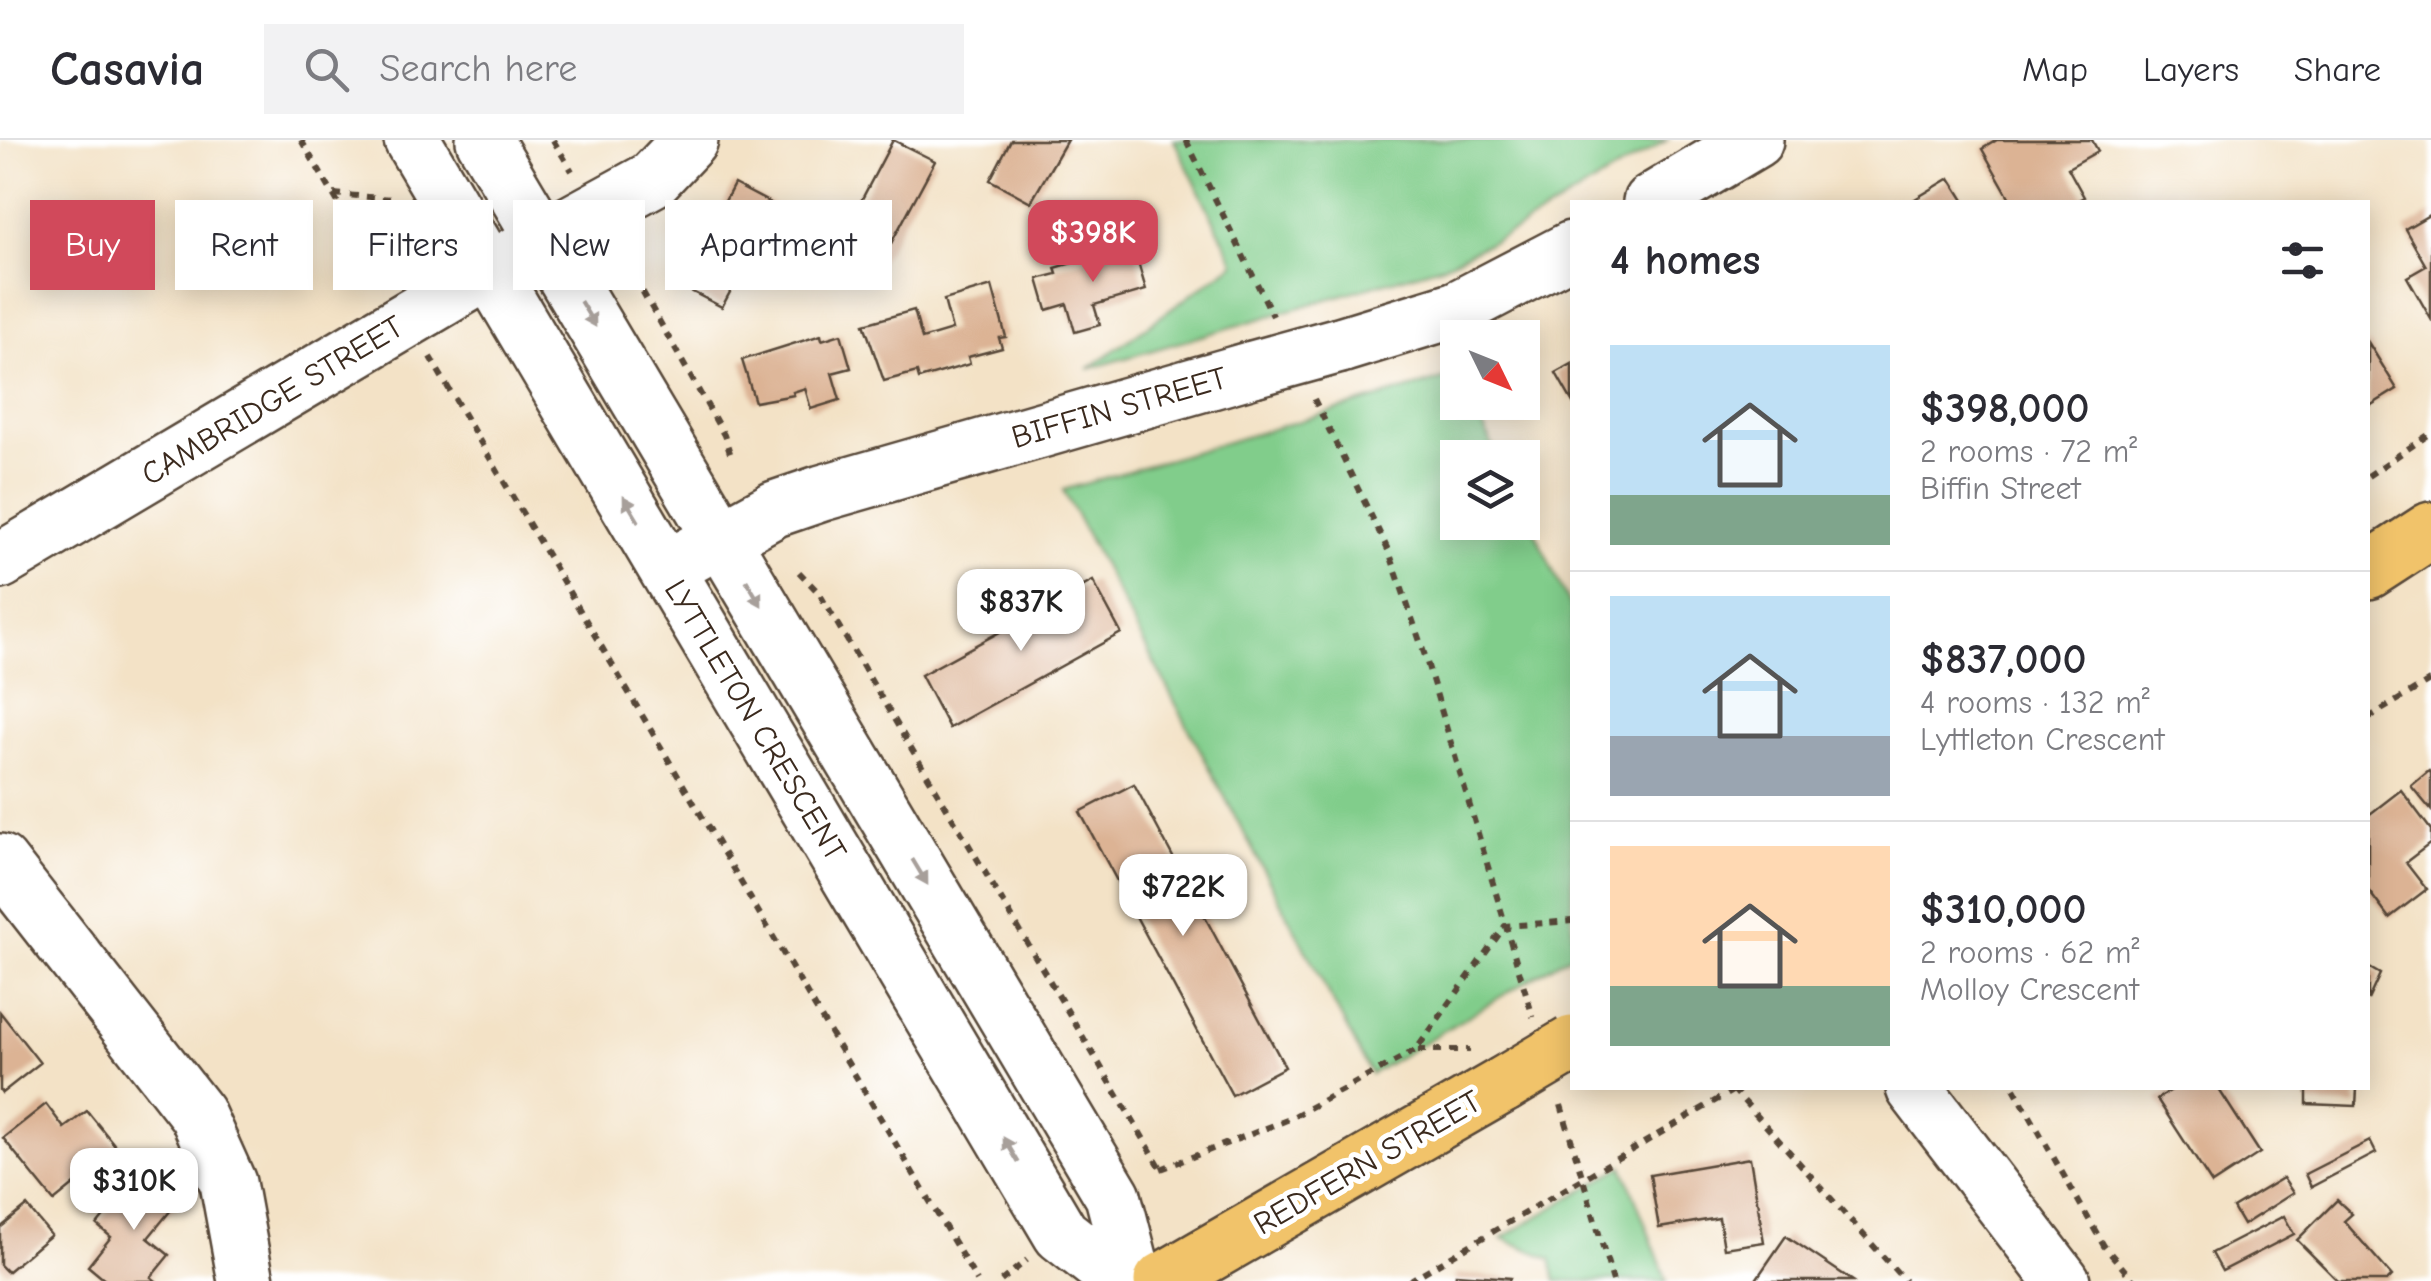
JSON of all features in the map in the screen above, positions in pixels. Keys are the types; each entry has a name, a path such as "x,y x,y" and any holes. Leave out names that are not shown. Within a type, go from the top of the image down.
{"main road":[{"path":"2370,571 2431,530"},
{"name":"REDFERN STREET","path":"1162,1281 1490,1067 1570,1045"}],"street":[{"name":"LYTTLETON CRESCENT","path":"412,140 447,200"},
{"name":"LYTTLETON CRESCENT","path":"484,140 520,200"},
{"name":"CAMBRIDGE STREET","path":"618,200 653,179 690,140"},
{"path":"1654,200 1755,140"},
{"name":"BIFFIN STREET","path":"667,569 741,528 822,493 1265,347 1340,345 1457,309 1570,250"},
{"name":"LYTTLETON CRESCENT","path":"493,278 1061,1234 1121,1281"},
{"name":"CAMBRIDGE STREET","path":"11,537 458,290"},
{"name":"LYTTLETON CRESCENT","path":"578,290 741,528 1113,1196 1135,1281"},
{"path":"0,862 197,1114 228,1182 246,1281"},
{"path":"1916,1090 2062,1281"}],"path":[{"path":"301,140 976,1281"},
{"path":"553,140 589,200"},
{"path":"1186,140 1265,347"},
{"path":"641,290 724,435 743,488 741,528 781,552 819,593 1162,1168 1287,1120 1416,1050 1506,926 1570,921"},
{"path":"1309,390 1390,554 1425,656 1506,926"},
{"path":"2370,475 2431,433"},
{"path":"2370,717 2431,680"},
{"path":"1416,1050 1490,1067"},
{"path":"1409,1281 1732,1090"},
{"path":"1737,1090 1906,1281"},
{"path":"2015,1090 2104,1246 2134,1281"},
{"path":"1584,1178 1613,1281"},
{"path":"1001,1281 1040,1250"}],"green space":[{"path":"1174,140 1667,140 1516,230 1441,266 1088,369 1235,263"},
{"path":"1440,380 1440,420 1480,420 1490,440 1440,440 1440,540 1539,540 1570,607 1570,955 1371,1074 1063,490"},
{"path":"1623,1166 1667,1281 1556,1281 1551,1259 1502,1238"}],"building":[{"path":"893,140 935,161 892,241 892,200 862,200"},
{"path":"1011,140 1067,140 1031,202 990,180"},
{"path":"1997,140 2092,140 2098,151 2068,168 2084,197 2011,200 1982,149"},
{"path":"1950,178 1964,200 1913,200"},
{"path":"734,184 765,200 726,200"},
{"path":"2431,214 2431,319 2407,277 2426,266 2405,229"},
{"path":"1133,245 1146,290 1094,305 1100,325 1075,332 1067,304 1047,310 1038,279 1057,274 1055,268"},
{"path":"992,286 1006,337 999,338 1002,348 968,357 970,364 919,379 917,372 884,381 864,324 914,310 922,339 952,330 944,300"},
{"path":"689,290 731,290 722,307"},
{"path":"841,334 851,368 832,373 840,400 811,409 805,388 793,392 794,395 755,402 742,360 821,335 822,340"},
{"path":"2370,345 2397,389 2370,406"},
{"path":"1570,365 1570,398 1556,373"},
{"path":"1093,581 1121,633 949,728 921,675"},
{"path":"2431,773 2431,810 2411,786"},
{"path":"1134,784 1285,1067 1232,1095 1080,812"},
{"path":"2401,790 2431,830 2431,843 2406,862 2427,889 2389,918 2370,893 2370,814"},
{"path":"2370,968 2380,974 2370,996"},
{"path":"0,1012 40,1063 2,1093 0,1090"},
{"path":"2172,1090 2219,1090 2260,1153 2212,1184 2157,1099"},
{"path":"2307,1090 2357,1090 2356,1106 2307,1104"},
{"path":"46,1104 64,1128 87,1111 118,1149 54,1201 3,1138"},
{"path":"2370,1141 2376,1153 2311,1187 2305,1174"},
{"path":"1750,1158 1764,1242 1724,1248 1719,1218 1659,1228 1650,1175"},
{"path":"145,1171 180,1199 148,1238 169,1255 151,1277 156,1281 106,1281 88,1266 111,1237 97,1225 120,1197 133,1208 136,1205 124,1196"},
{"path":"2283,1178 2293,1193 2243,1225 2233,1208"},
{"path":"2337,1200 2352,1214 2344,1221 2392,1276 2387,1281 2338,1281 2297,1240"},
{"path":"27,1206 51,1235 7,1272 0,1265 0,1228"},
{"path":"2284,1216 2294,1234 2222,1271 2212,1253"},
{"path":"1786,1236 1853,1281 1755,1281"},
{"path":"1456,1274 1510,1278 1455,1281"}]}
